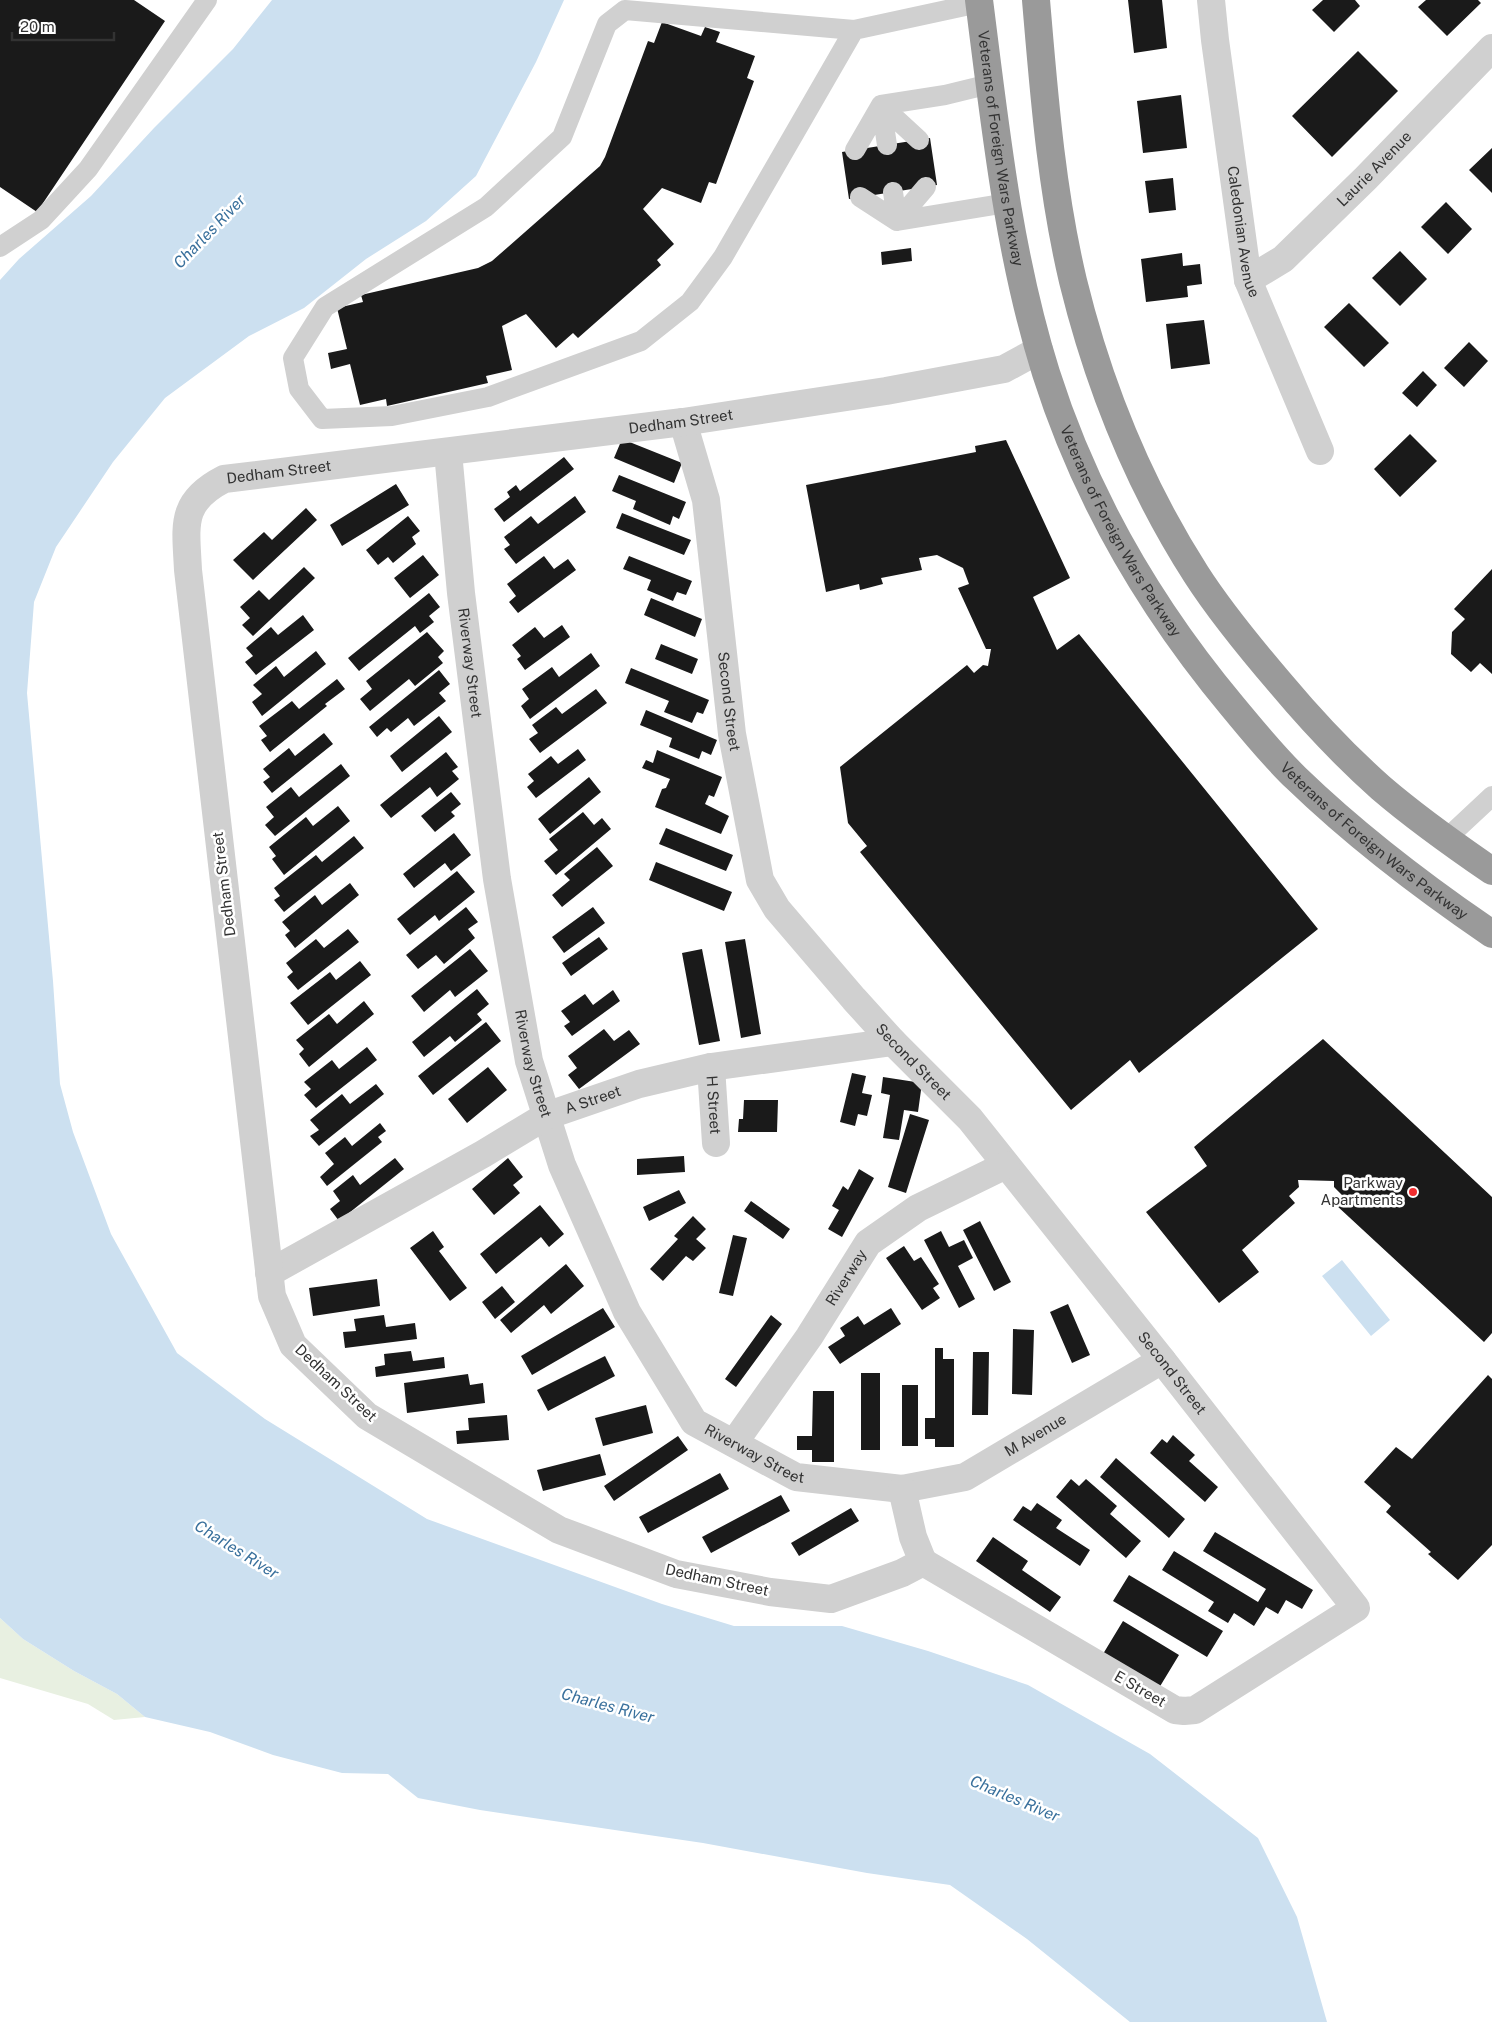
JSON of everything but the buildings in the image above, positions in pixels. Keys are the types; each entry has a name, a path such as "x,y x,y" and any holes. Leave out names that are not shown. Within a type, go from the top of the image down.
{"highway":[{"path":"1036,0 1051,160 1073,281 1099,370 1125,437 1167,526 1196,575 1226,617 1260,661 1308,716 1355,765 1382,789 1492,872"},
{"name":"Veterans of Foreign Wars Parkway","path":"979,2 1007,202 1020,274 1039,350 1064,424 1111,528 1153,600 1215,686 1253,732 1294,776 1343,822 1394,864 1492,934"}],"street":[{"name":"Caledonian Avenue","path":"1211,0 1248,280 1320,451"},
{"name":"Laurie Avenue","path":"1248,280 1283,259 1366,178 1492,48"},
{"name":"Dedham Street","path":"923,1562 902,1573 831,1599 770,1592 676,1574 559,1530 367,1416 293,1345 272,1296 269,1273 188,570 186,521 193,504 208,488 224,479 683,422 886,391 1004,369 1039,350"},
{"name":"Second Street","path":"683,422 706,500 732,734 760,880 777,909 893,1042 970,1119 1356,1608"},
{"name":"Riverway Street","path":"448,452 461,593 497,879 529,1061 562,1165 627,1312 694,1422 796,1476 902,1489"},
{"name":"A Street","path":"269,1273 483,1154 546,1116 639,1084 711,1067 893,1042"},
{"name":"H Street","path":"711,1067 716,1143"},
{"name":"Riverway","path":"734,1443 809,1337 868,1244 918,1208 1006,1165"},
{"name":"M Avenue","path":"902,1489 965,1477 1162,1360"},
{"path":"902,1489 913,1537 923,1562"},
{"name":"E Street","path":"923,1562 1175,1710 1184,1711 1195,1710 1356,1608"}],"lane":[{"path":"0,246 41,220 88,169 207,0"},
{"path":"854,30 722,257 690,302 641,340 488,397 392,416 322,419 298,389 293,358 325,307 486,207 562,137 607,24 625,10 854,30 979,2"},
{"path":"881,105 945,96 990,84"},
{"path":"881,105 919,140"},
{"path":"881,105 887,145"},
{"path":"855,150 881,105"},
{"path":"897,221 926,187"},
{"path":"893,192 897,221"},
{"path":"860,197 897,221 1007,202"},
{"path":"1446,839 1492,796"}],"green space":[{"path":"0,1618 23,1639 74,1671 117,1694 145,1717 114,1720 88,1704 0,1678"}],"water":[{"name":"Charles River","path":"272,0 564,0 536,62 476,176 426,221 366,259 304,308 249,336 165,398 113,462 56,547 34,602 27,693 53,981 60,1084 73,1132 111,1234 177,1353 265,1419 427,1519 662,1604 734,1626 842,1626 928,1651 1028,1685 1150,1754 1258,1838 1297,1917 1327,2022 1130,2022 1027,1939 950,1885 867,1873 703,1843 480,1810 418,1798 388,1774 342,1773 273,1755 210,1732 145,1717 117,1694 74,1671 23,1639 0,1618 0,280 19,259 91,196 154,128 233,49"},
{"path":"1342,1260 1390,1320 1371,1336 1322,1276"}],"place":[{"name":"Parkway Apartments","path":"1413,1192"}]}
